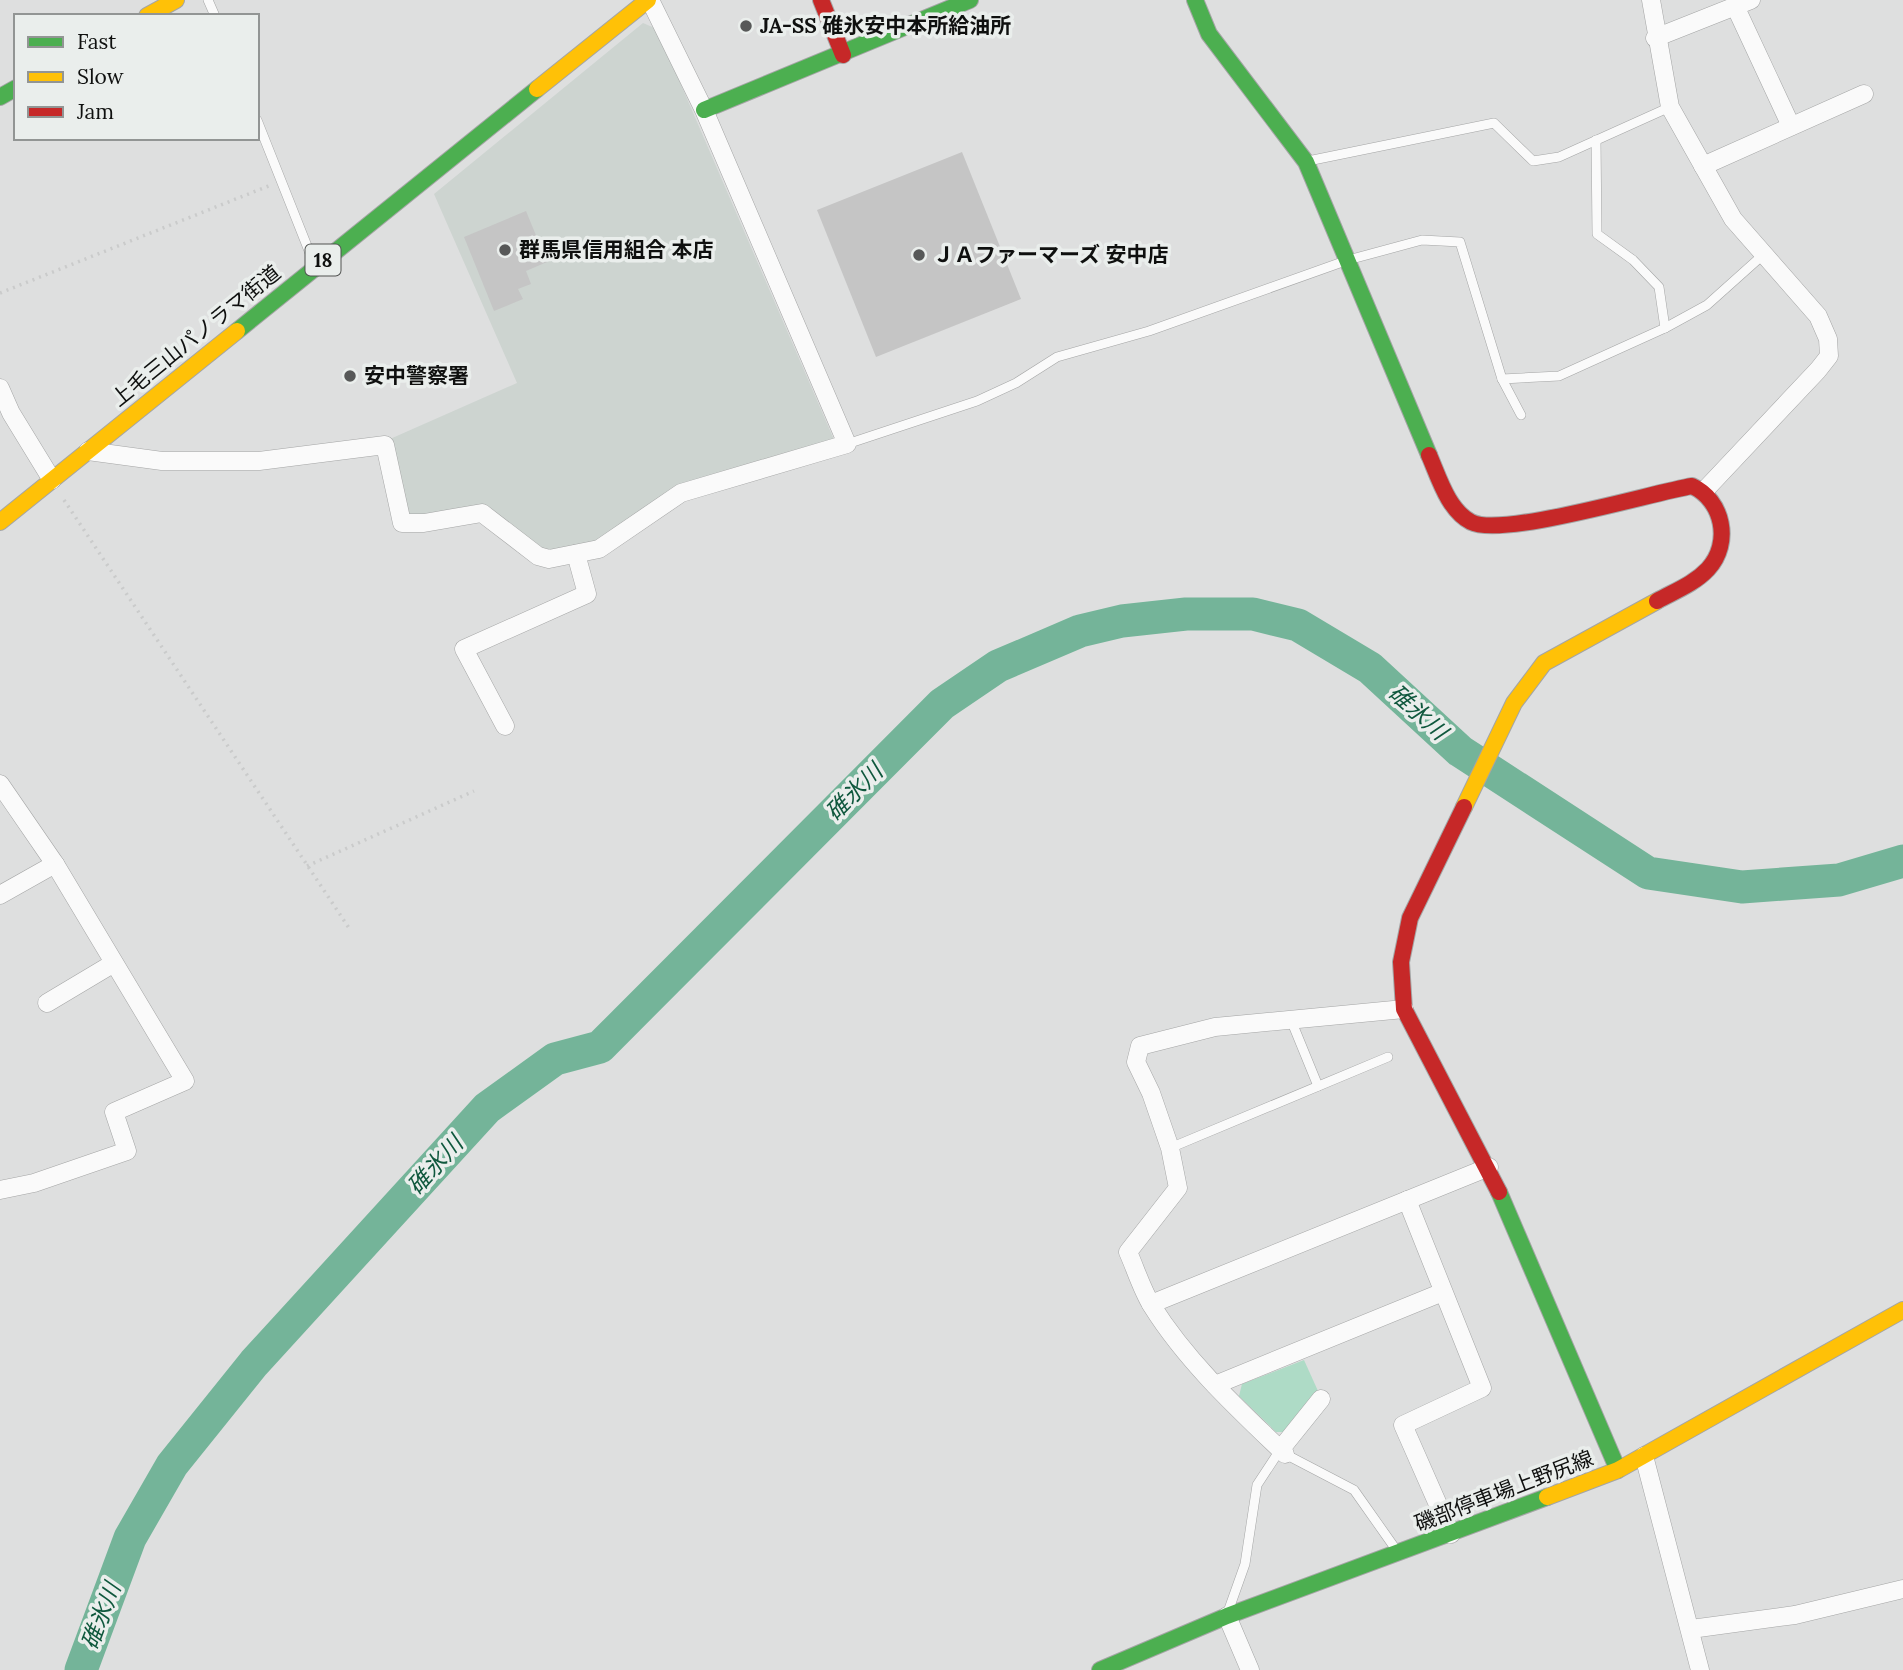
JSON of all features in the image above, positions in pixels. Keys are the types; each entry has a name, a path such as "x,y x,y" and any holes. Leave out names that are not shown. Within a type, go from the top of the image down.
{"main road":[{"path":"151,14 176,0"},
{"name":"上毛三山パノラマ街道","path":"0,522 649,0"},
{"path":"821,0 843,55"},
{"path":"704,110 843,55 970,0"},
{"path":"1195,0 1209,34 1306,162 1445,493 1457,511 1475,525 1508,527 1692,486 1705,489 1716,504 1721,538 1713,563 1696,580 1560,652 1544,663 1514,703 1410,918 1401,962 1404,1009 1489,1167 1618,1470"},
{"name":"磯部停車場上野尻線","path":"1100,1670 1227,1616 1618,1470 1903,1310"}],"street":[{"path":"88,451 162,461 259,461 386,445 402,523 424,523 482,513 538,556 549,559 599,550 681,493 847,444 704,110 649,0"},
{"path":"1651,0 1655,38 1670,107 1733,219 1818,316 1828,339 1829,356 1705,489"},
{"path":"1655,38 1744,4 1791,126"},
{"path":"1703,166 1864,94"},
{"path":"0,388 10,413 52,480"},
{"path":"505,726 464,649 587,594 576,554"},
{"path":"0,784 55,864 185,1081 114,1112 127,1151 34,1183 0,1190"},
{"path":"0,895 55,864"},
{"path":"47,1003 114,963"},
{"path":"1321,1399 1283,1452 1215,1385 1151,1304 1128,1252 1178,1188 1170,1148 1151,1093 1136,1062 1140,1046 1215,1027 1404,1009"},
{"path":"1151,1304 1489,1167"},
{"path":"1407,1200 1482,1388 1404,1425 1451,1534"},
{"path":"1215,1385 1443,1292"},
{"path":"1644,1456 1700,1670"},
{"path":"1691,1629 1795,1615 1903,1589"},
{"path":"1227,1616 1250,1670"}],"lane":[{"path":"1306,162 1494,123 1533,161 1559,157 1670,107"},
{"path":"259,125 315,267"},
{"path":"1597,140 1597,234 1633,260 1658,287 1665,328"},
{"path":"847,444 976,401 1016,383 1057,357 1149,331 1348,260 1422,240 1460,242 1502,379 1521,415"},
{"path":"1502,379 1559,376 1665,328 1707,305 1764,254"},
{"path":"1291,1020 1318,1086"},
{"path":"1170,1148 1388,1058"},
{"path":"1227,1616 1245,1564 1257,1485 1283,1452 1354,1490 1399,1554"}],"path":[{"path":"0,293 282,181"},
{"path":"52,480 349,929"},
{"path":"307,866 474,791"}],"shaded area":[{"path":"643,23 657,29 835,442 677,489 603,541 542,553 482,507 409,517 390,439 517,383 434,194"},
{"path":"1903,850 1903,868 1838,875"},
{"path":"1304,1360 1318,1391 1289,1432 1276,1432 1239,1396 1242,1384"}],"building":[{"name":"ＪＡファーマーズ 安中店","path":"962,152 1021,299 876,357 817,210"},
{"name":"群馬県信用組合 本店","path":"526,211 547,262 526,271 531,284 518,289 523,299 494,311 464,237"}],"waterway":[{"name":"碓氷川","path":"81,1670 130,1538 172,1465 254,1363 487,1108 555,1059 600,1047 942,704 998,666 1080,631 1122,621 1186,614 1253,614 1298,625 1370,668 1460,751 1648,873 1742,887 1839,880 1903,861"}],"traffic: fast":[{"path":"704,110 970,0"},
{"path":"1195,0 1209,34 1306,162 1429,455"},
{"path":"0,97 14,89"},
{"path":"237,331 537,89"},
{"path":"1499,1192 1618,1470"},
{"path":"1100,1670 1227,1616 1547,1497"}],"traffic: slow":[{"path":"151,14 176,0"},
{"path":"537,89 648,0"},
{"path":"0,522 237,331"},
{"path":"1464,807 1514,703 1544,663 1657,601"},
{"path":"1547,1497 1618,1470 1903,1310"}],"traffic: jam":[{"path":"821,0 843,55"},
{"path":"1429,455 1445,493 1456,510 1471,522 1488,525 1513,524 1578,513 1692,486 1703,493 1711,501 1721,523 1722,535 1715,559 1697,579 1657,601"},
{"path":"1464,807 1410,918 1401,962 1404,1009 1499,1192"}],"place":[{"name":"JA-SS 碓氷安中本所給油所","path":"746,26"},
{"name":"群馬県信用組合 本店","path":"505,250"},
{"name":"ＪＡファーマーズ 安中店","path":"919,255"},
{"name":"安中警察署","path":"350,376"}]}
